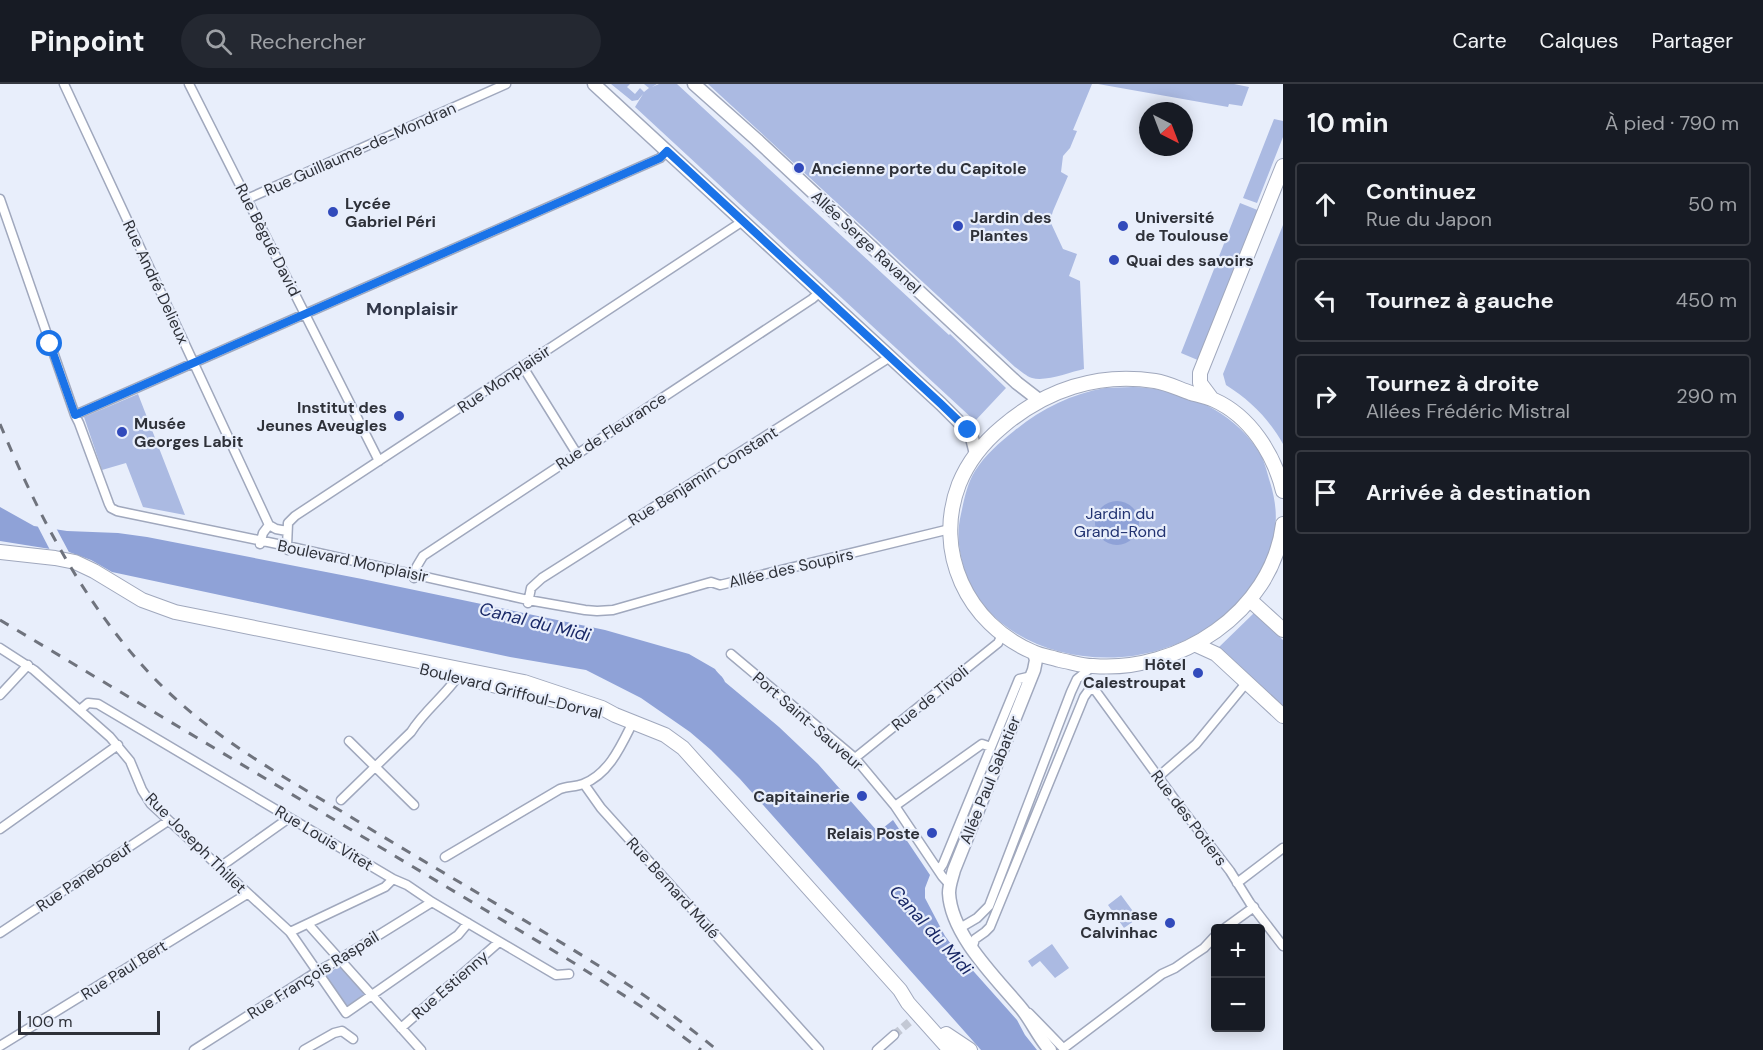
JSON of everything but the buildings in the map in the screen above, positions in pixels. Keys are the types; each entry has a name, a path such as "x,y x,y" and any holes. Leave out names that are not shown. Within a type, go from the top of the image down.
{"main road":[{"path":"594,84 968,430 976,454"},
{"name":"Allée Serge Ravanel","path":"694,84 1017,383 1039,400"},
{"path":"1212,399 1200,383 1200,373 1283,166"},
{"path":"1171,385 1185,383 1200,373"},
{"path":"1282,486 1264,445 1249,426 1237,415 1212,399 1171,385 1142,379 1112,379 1070,387 1039,400 1012,418 993,435 976,454 959,483 951,513 950,529 952,554 965,592 992,626 1002,635 1034,653 1093,666 1135,665 1163,658 1194,644 1220,628 1250,600 1273,564 1280,547 1283,524"},
{"name":"Boulevard Griffoul-Dorval","path":"0,552 75,562 142,600 175,612 461,673"},
{"name":"Boulevard Griffoul-Dorval","path":"0,561 39,563 79,572 137,607 174,620 461,673 524,682 580,699 633,722"},
{"path":"1250,600 1283,630"},
{"path":"1194,644 1216,654 1283,716"},
{"name":"Allée Paul Sabatier","path":"950,885 1036,665 1034,653"},
{"path":"633,722 665,735 683,748 900,990 917,1014 950,1050"},
{"name":"Port Saint-Sauveur","path":"950,885 951,904 960,928 979,961 1023,1010"},
{"path":"1023,1010 1047,1048"},
{"path":"917,1014 970,1050"},
{"path":"946,1034 960,1050"}],"street":[{"name":"Rue André Delieux","path":"64,84 269,525"},
{"name":"Rue Bègué David","path":"189,84 379,461"},
{"name":"Rue Guillaume-de-Mondran","path":"248,199 506,84"},
{"path":"0,200 75,415 660,158 667,151"},
{"name":"Rue Monplaisir","path":"287,531 288,523 296,516 743,221"},
{"name":"Rue de Fleurance","path":"414,577 423,556 820,292"},
{"name":"Rue Benjamin Constant","path":"528,602 531,588 542,578 890,357"},
{"path":"523,367 577,454"},
{"name":"Boulevard Monplaisir","path":"75,415 111,508 138,516 528,602 597,611"},
{"path":"260,542 269,525 287,531 287,548"},
{"name":"Allée des Soupirs","path":"597,611 612,610 711,582 720,585 950,529"},
{"name":"Rue de Tivoli","path":"855,758 998,644 1002,635"},
{"path":"0,648 28,665 0,694"},
{"name":"Port Saint-Sauveur","path":"731,654 855,758 895,806 950,885"},
{"name":"Rue Joseph Thillet","path":"28,665 81,709 118,745 130,761 146,797 168,821 290,932 346,1013 372,996"},
{"path":"960,928 977,918 989,906 1077,679 1093,666"},
{"path":"342,800 411,732 417,722 461,673"},
{"name":"Allée Paul Sabatier","path":"939,870 1019,679 1032,676"},
{"path":"1158,777 1196,744 1247,682"},
{"name":"Rue des Potiers","path":"1062,751 1084,697 1089,690 1095,690 1283,945"},
{"name":"Rue Louis Vitet","path":"81,709 88,703 98,704 556,975 569,974"},
{"path":"445,856 560,789 584,784 599,774 611,761 633,722"},
{"path":"349,741 414,805"},
{"path":"895,806 982,744 992,747"},
{"path":"0,830 118,745"},
{"path":"972,948 975,939 990,927 1062,751 1050,747"},
{"name":"Rue Bernard Mulé","path":"584,784 601,808 819,1050"},
{"path":"220,867 289,818"},
{"name":"Rue Paneboeuf","path":"1,932 168,821"},
{"path":"1237,883 1283,848"},
{"path":"290,932 385,887 393,879"},
{"name":"Rue Paul Bert","path":"0,1046 247,894"},
{"name":"Rue François Raspail","path":"194,1050 432,902"},
{"path":"1231,924 1254,908"},
{"path":"372,996 458,935 468,923"},
{"path":"308,924 421,1050"},
{"path":"1065,1049 1162,974 1198,952 1211,939"},
{"name":"Rue Estienny","path":"401,1028 499,942"},
{"name":"Port Saint-Sauveur","path":"1023,1010 1030,1013 1065,1049"},
{"path":"304,1050 342,1031 352,1039"},
{"path":"876,1050 894,1035"}],"green space":[{"path":"611,84 630,84 627,87 635,94 640,88 644,92 649,88 644,84 657,84 652,87 659,84 677,84 1006,388 975,421 635,107 643,94 638,100 632,101"},
{"name":"Jardin des Plantes","path":"708,84 1092,84 1073,130 1077,131 1070,148 1063,156 1061,172 1068,176 1050,221 1063,249 1077,254 1069,276 1080,281 1084,369 1038,379 1030,377 1015,367"},
{"path":"1098,84 1234,84 1249,87 1242,106 1229,104 1228,107"},
{"path":"1274,119 1283,121 1283,137 1257,203 1243,198"},
{"path":"1240,203 1260,211 1200,361 1181,353"},
{"path":"1283,225 1283,444 1272,426 1258,411 1226,385 1223,374"},
{"name":"Jardin du Grand-Rond","path":"1136,387 1164,390 1197,401 1228,418 1253,442 1262,457 1273,493 1276,513 1274,534 1266,559 1254,582 1219,620 1173,646 1122,657 1075,655 1029,641 1009,629 991,614 977,596 966,574 959,544 959,522 968,487 975,471 988,454 1014,431 1046,409 1068,398 1105,388"},
{"path":"138,394 185,515 143,507 126,463 102,470 84,417"},
{"path":"1254,613 1283,640 1283,708 1217,649"},
{"path":"1121,895 1138,918 1124,928 1108,905"},
{"path":"1052,944 1069,968 1055,978 1040,961 1032,967 1028,961"},
{"path":"341,965 366,994 347,1007 325,975"}],"water":[{"path":"1117,501 1132,508 1139,523 1132,538 1117,545 1102,538 1095,523 1102,508"},
{"name":"Canal du Midi","path":"0,507 34,526 147,537 362,579 605,630 689,654 715,669 725,682 779,727 818,764 878,832 893,820 930,875 925,888 925,898 945,936 1017,1020 1037,1050 981,1050 740,779 690,732 641,698 586,670 510,657 112,572 91,560 69,552 0,541"}],"pier":[{"path":"36,523 55,526 71,556 51,552"}],"tunnel":[{"path":"894,1035 913,1019"}],"railway":[{"path":"0,424 30,492 85,590 129,650 175,698 219,734 267,767 597,965 647,997 717,1050"},
{"path":"0,620 574,963 648,1011 701,1050"}],"place":[{"name":"Ancienne porte du Capitole","path":"799,168"},
{"name":"Lycée Gabriel Péri","path":"333,212"},
{"name":"Jardin des Plantes","path":"958,226"},
{"name":"Université de Toulouse","path":"1123,226"},
{"name":"Quai des savoirs","path":"1114,260"},
{"name":"Institut des Jeunes Aveugles","path":"399,416"},
{"name":"Musée Georges Labit","path":"122,432"},
{"name":"Hôtel Calestroupat","path":"1198,673"},
{"name":"Capitainerie","path":"862,796"},
{"name":"Relais Poste","path":"932,833"},
{"name":"Gymnase Calvinhac","path":"1170,923"}],"district":[{"name":"Monplaisir","path":"412,309"}],"route":[{"path":"50,344 75,415 660,158 667,151 968,430"}]}
